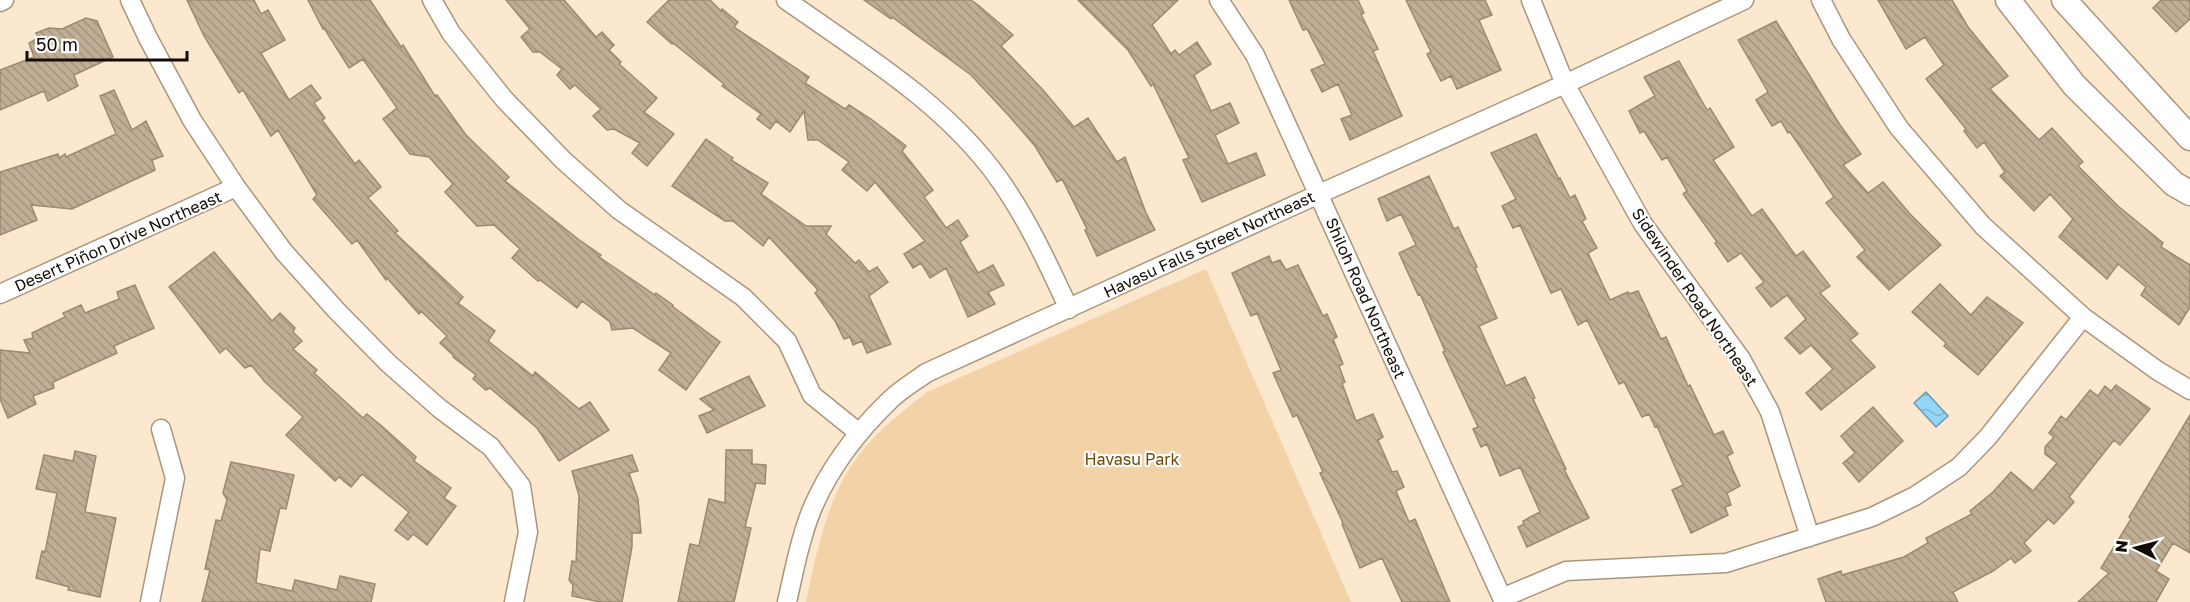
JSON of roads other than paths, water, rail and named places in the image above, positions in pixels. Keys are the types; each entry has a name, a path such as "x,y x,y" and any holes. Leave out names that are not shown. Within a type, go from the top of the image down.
{"street":[{"path":"0,2 4,0"},
{"path":"130,0 192,120 236,187 284,252 388,363 430,400 491,447 521,486 528,532 514,602"},
{"path":"432,0 451,33 504,99 563,160 620,210 743,297 787,341 812,395 859,433"},
{"path":"786,0 906,85 955,127 999,178 1032,230 1069,309"},
{"name":"Shiloh Road Northeast","path":"1219,0 1255,55 1503,600"},
{"name":"Sidewinder Road Northeast","path":"1531,0 1565,84 1643,224 1741,359 1770,412 1810,537"},
{"name":"Havasu Falls Street Northeast","path":"787,602 798,549 812,508 835,467 859,433 891,399 926,373 1565,84 1744,0"},
{"path":"1821,0 1841,39 1899,128 1983,226 2083,316 2158,371 2190,390"},
{"path":"2008,0 2073,85 2174,183 2190,194"},
{"path":"2064,0 2190,138"},
{"name":"Desert Piñon Drive Northeast","path":"0,294 236,187"},
{"path":"1503,600 1566,571 1726,563 1872,517 1916,496 1959,467 1989,437 2083,316"},
{"path":"150,602 175,478 161,429"}],"water":[{"path":"1926,392 1948,416 1936,427 1914,403"}],"park label":[{"name":"Havasu Park","path":"1132,459"}]}
